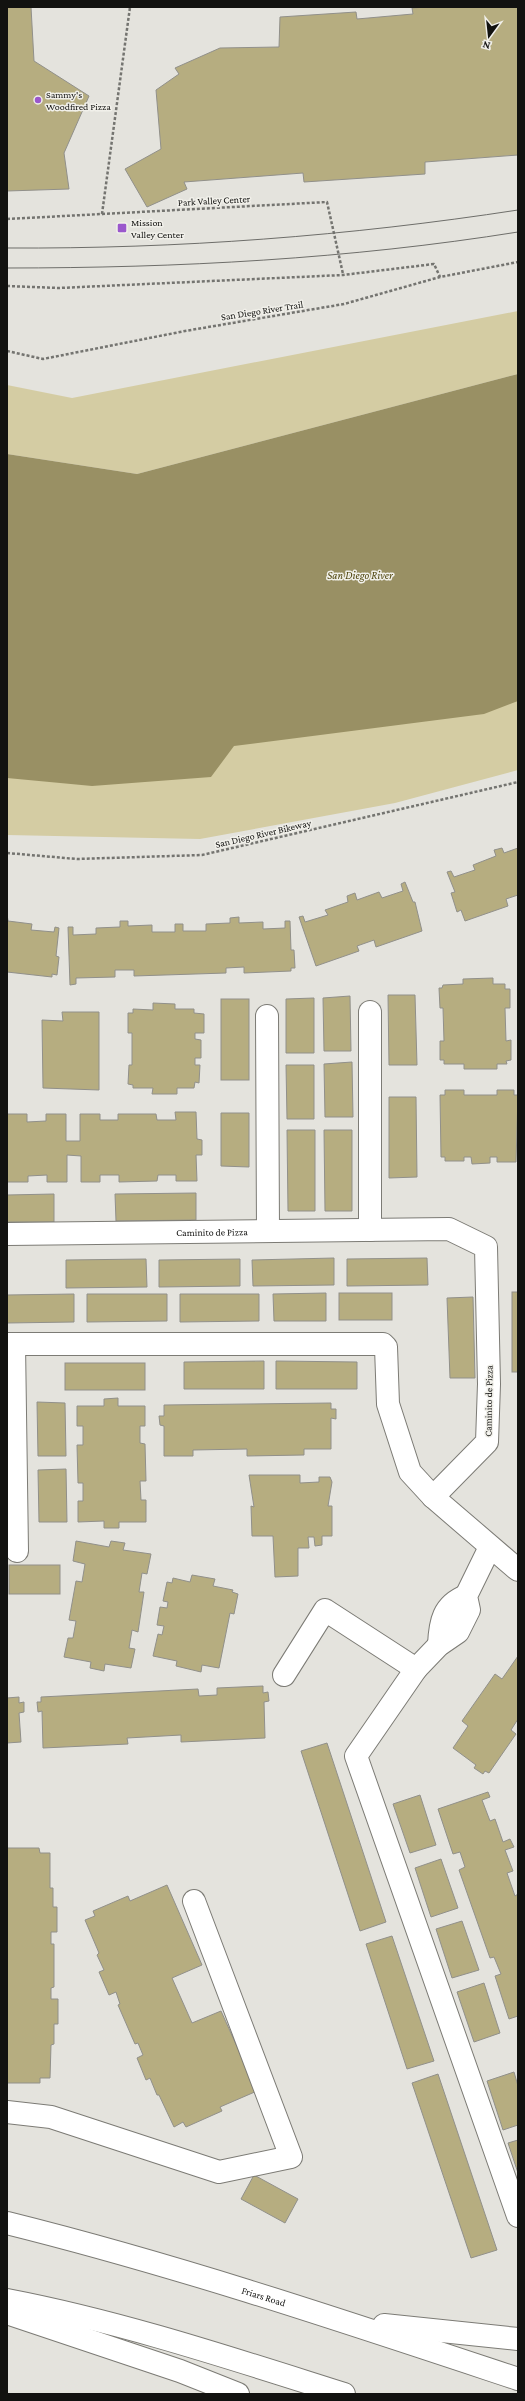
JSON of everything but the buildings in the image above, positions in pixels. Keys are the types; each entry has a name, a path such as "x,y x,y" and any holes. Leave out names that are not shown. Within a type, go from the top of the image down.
{"main road":[{"path":"370,1012 370,1230"},
{"path":"267,1016 268,1231"},
{"name":"Caminito de Pizza","path":"7,1234 449,1229 486,1247 489,1384 487,1442 433,1496"},
{"path":"17,1551 10,1344 383,1344 386,1347 388,1404 410,1472 433,1496 518,1570"},
{"path":"490,1547 466,1596 454,1601 440,1623 439,1645 416,1669 356,1756 518,2216"},
{"path":"284,1675 325,1610 416,1669"},
{"path":"7,2112 51,2117 219,2172 291,2157 194,1900"},
{"name":"Friars Road","path":"7,2223 156,2263 343,2321 518,2379"},
{"path":"7,2300 56,2309 202,2349 344,2394"},
{"path":"7,2313 180,2372 238,2394"},
{"path":"343,2321 518,2339"}],"path":[{"path":"102,214 130,7"},
{"name":"Park Valley Center","path":"7,219 327,202 343,275"},
{"name":"San Diego River Trail","path":"7,351 43,359 185,331 344,304 440,277 518,262"},
{"path":"7,286 59,288 343,275 434,264 440,277"},
{"name":"San Diego River Bikeway","path":"7,853 77,859 202,855 518,782"}],"shaded area":[{"path":"518,311 518,374 137,474 7,454 7,385 72,398"},
{"path":"518,628 518,770 395,803 200,839 7,835 7,688"}],"water":[{"name":"San Diego River","path":"518,374 518,701 484,714 234,746 211,777 92,786 7,778 7,454 137,474"}],"tram line":[{"path":"7,248 135,246 263,239 391,227 518,210"},
{"path":"7,268 71,268 199,264 263,260 391,249 518,232"}],"place":[{"name":"Sammy's Woodfired Pizza","path":"38,100"},
{"name":"Mission Valley Center","path":"122,228"}]}
